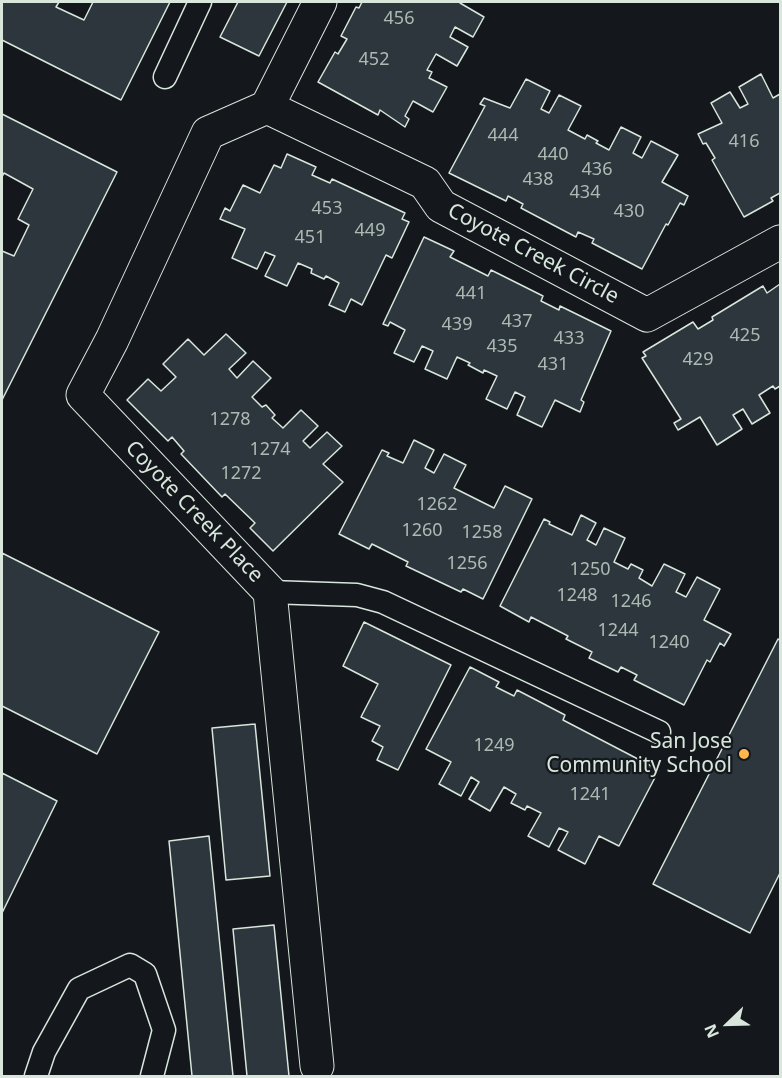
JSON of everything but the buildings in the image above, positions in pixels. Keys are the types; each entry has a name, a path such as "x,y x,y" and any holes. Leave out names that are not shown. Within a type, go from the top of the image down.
{"street":[{"path":"267,107 320,2"},
{"name":"Coyote Creek Circle","path":"267,107 425,183 441,206 647,315 780,242"},
{"name":"Coyote Creek Place","path":"267,107 208,133 112,340 82,395 270,592 317,1066"}],"lane":[{"path":"165,77 200,2"},
{"path":"270,592 357,595 383,602 659,732"},
{"path":"36,1077 44,1052 79,989 130,965 145,974 164,1030 152,1077"}],"place":[{"name":"San Jose Community School","path":"744,754"}]}
